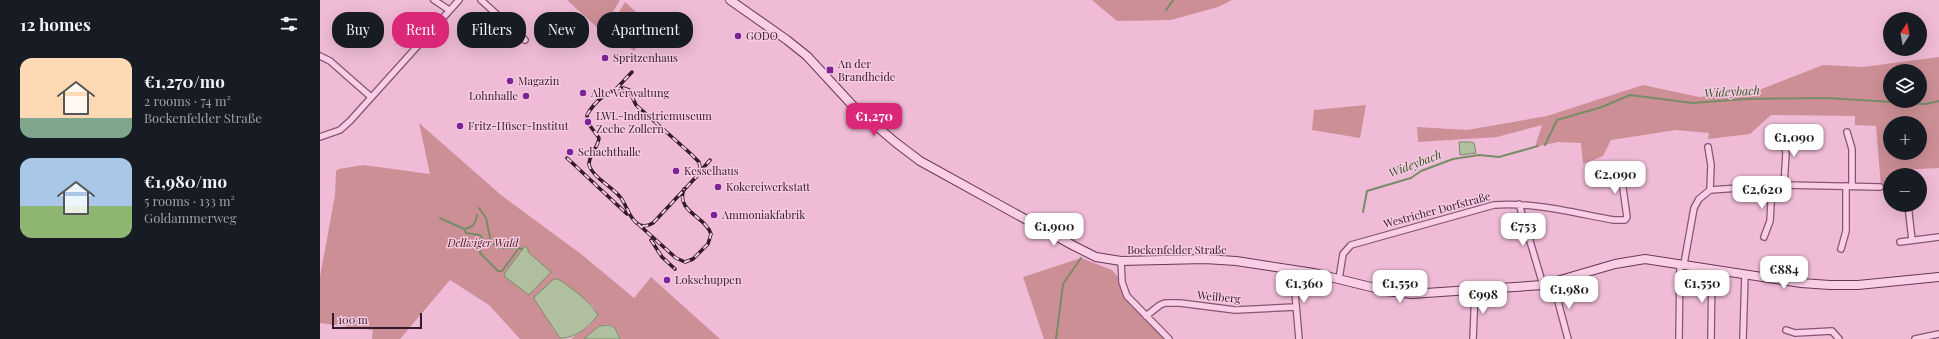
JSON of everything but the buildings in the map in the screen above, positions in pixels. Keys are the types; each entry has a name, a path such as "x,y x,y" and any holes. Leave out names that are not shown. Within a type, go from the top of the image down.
{"main road":[{"name":"Bockenfelder Straße","path":"730,0 788,40 807,56 854,107 920,161 1088,253 1121,262 1215,259 1293,269 1402,294 1475,291 1553,284 1626,261 1645,259 1801,283 1830,285 1858,285 1939,277"}],"street":[{"path":"434,0 449,10"},
{"path":"320,136 340,130 372,97 459,0"},
{"path":"481,0 494,12"},
{"path":"320,56 330,61 372,97"},
{"path":"1782,132 1786,153 1784,185"},
{"path":"1847,132 1852,149 1852,186"},
{"path":"1708,148 1711,165 1710,190"},
{"name":"Westricher Dorfstraße","path":"1339,279 1343,254 1351,245 1494,205 1520,204 1614,220 1625,220 1627,217 1621,174"},
{"path":"1679,339 1682,264 1694,208 1699,199 1710,190 1784,185 1880,187"},
{"path":"1764,237 1770,221 1772,186"},
{"path":"1841,249 1846,231 1846,186"},
{"path":"1520,204 1543,285"},
{"path":"1909,212 1912,240"},
{"path":"1900,242 1939,237"},
{"path":"1121,262 1122,282 1127,296 1169,339"},
{"path":"1293,269 1295,307 1299,339"},
{"path":"1711,339 1712,269"},
{"path":"1743,339 1745,274"},
{"path":"1553,284 1568,339"},
{"path":"1472,339 1475,291"},
{"name":"Weilberg","path":"1146,316 1165,303 1180,303 1235,310 1295,307"},
{"path":"1786,330 1795,333 1832,331 1839,339"},
{"path":"1915,339 1939,334"}],"green space":[{"path":"567,0 620,0 613,12 597,12 597,27 589,20 589,12 580,12"},
{"path":"1092,0 1232,0 1218,7 1171,20 1117,21"},
{"path":"625,2 636,12 619,12"},
{"path":"1939,57 1939,168 1883,168 1883,186 1881,186 1876,126 1855,125 1855,116 1771,115 1750,134 1708,139 1709,133 1676,130 1611,140 1603,156 1583,164 1581,143 1558,142 1535,147 1542,125 1497,137 1418,142 1417,127 1467,130 1547,116 1643,85 1699,97 1759,90 1823,65 1863,67 1883,64 1883,108 1927,108 1927,64 1886,64"},
{"path":"1366,105 1360,138 1312,130 1314,110"},
{"name":"Dellwiger Wald","path":"419,123 501,195 581,254 634,298 651,277 720,339 620,339 613,326 604,325 599,327 584,339 571,339 589,326 598,315 592,305 563,283 548,284 535,296 555,332 562,339 520,339 489,305 450,280 400,339 372,339 373,330 320,323 320,277 335,195 336,171 339,169 363,165 430,174"},
{"path":"1081,258 1112,270 1122,282 1127,296 1169,339 1044,339 1023,277"}],"shaded area":[{"path":"1459,142 1474,143 1476,153 1460,155"},
{"path":"525,246 528,249 528,252 551,272 529,295 505,277 504,274"},
{"path":"554,279 558,279 580,295 590,304 598,315 582,331 566,338 560,338 534,299 535,296"},
{"path":"610,325 615,328 620,339 584,339 599,326"}],"waterway":[{"path":"1166,10 1173,0"},
{"name":"Wideybach","path":"1545,145 1557,120 1602,107 1630,95 1693,103 1745,99 1826,98 1926,104 1939,101"},
{"name":"Wideybach","path":"1363,212 1367,191 1411,178 1421,171 1453,159 1479,155 1499,157 1538,146"},
{"path":"479,208 486,218 491,242 500,248 519,248"},
{"path":"465,229 474,224 477,215"},
{"path":"440,218 464,229 466,233 480,235 483,239 480,253 498,271 502,271 519,248 522,249"},
{"path":"1056,339 1063,284 1081,258"}],"railway":[{"path":"616,89 632,72"},
{"path":"623,88 629,90 636,105 691,154 699,162 700,167 697,176 653,223 646,226 642,226 635,221 621,198 591,170 589,165 590,158 599,138 588,123 587,115 602,97 612,91 623,88"},
{"path":"567,158 627,214"},
{"path":"699,173 710,160"},
{"path":"638,224 676,258 685,262 693,259 708,244 711,234 708,228 687,208 682,197 684,189"},
{"path":"651,240 662,257 675,269"}],"place":[{"name":"GODO","path":"738,36"},
{"name":"Spritzenhaus","path":"605,58"},
{"name":"An der Brandheide","path":"830,70"},
{"name":"Magazin","path":"510,81"},
{"name":"Alte Verwaltung","path":"583,93"},
{"name":"Lohnhalle","path":"526,96"},
{"name":"LWL-Industriemuseum Zeche Zollern","path":"588,122"},
{"name":"Fritz-Hüser-Institut","path":"460,126"},
{"name":"Schachthalle","path":"570,152"},
{"name":"Kesselhaus","path":"676,171"},
{"name":"Kokereiwerkstatt","path":"718,187"},
{"name":"Ammoniakfabrik","path":"714,215"},
{"name":"Lokschuppen","path":"667,280"}]}
